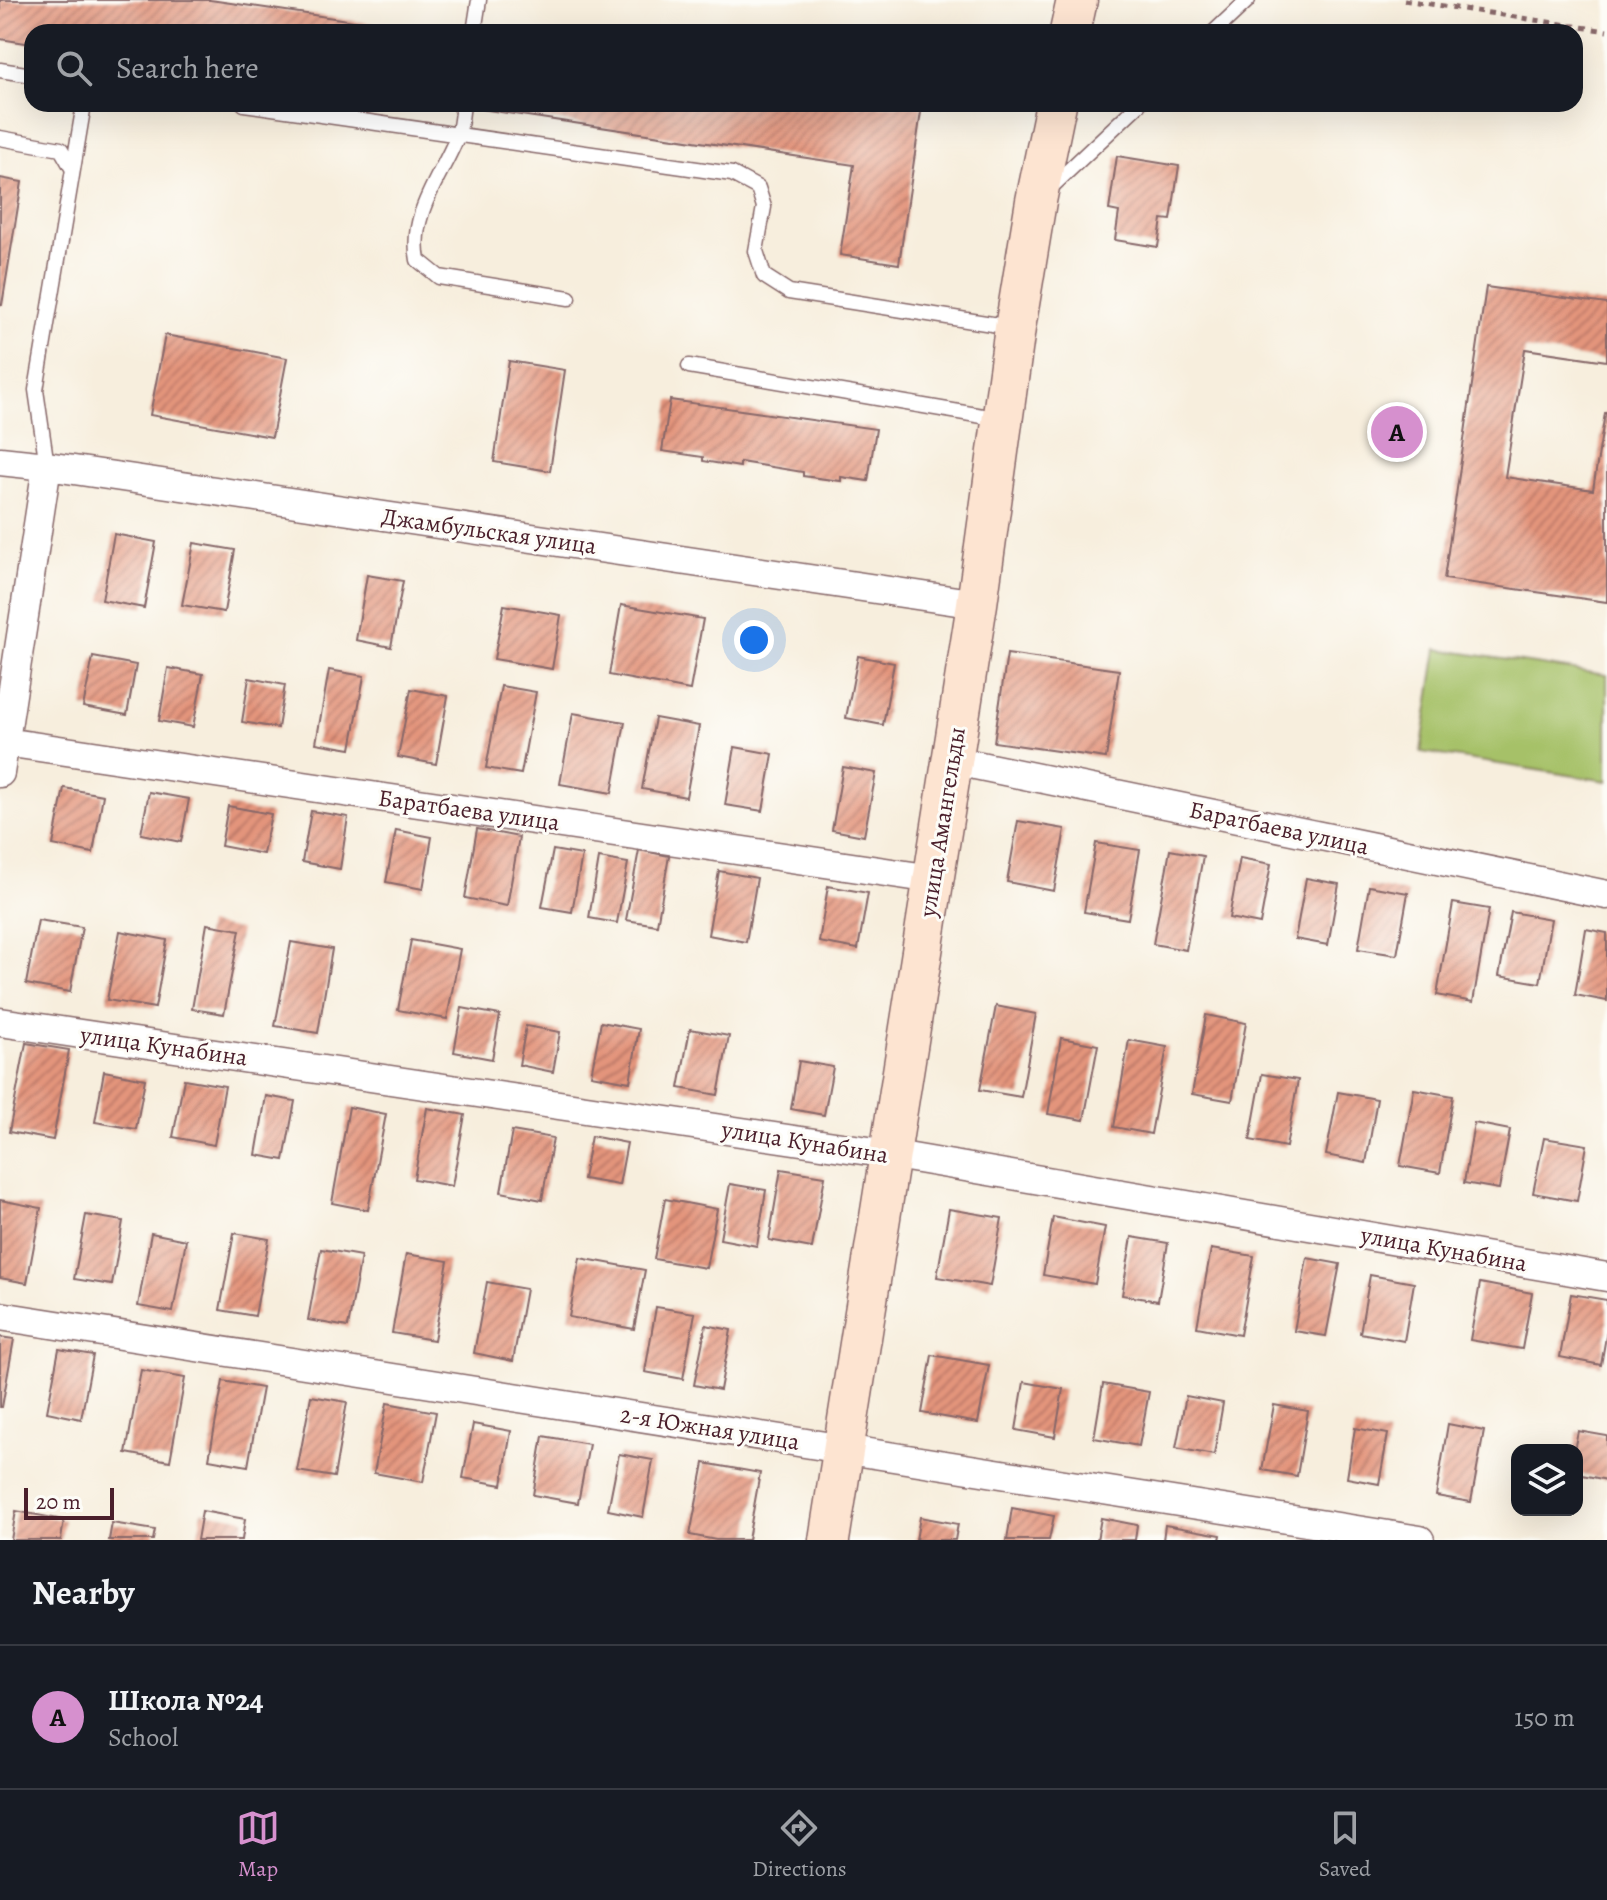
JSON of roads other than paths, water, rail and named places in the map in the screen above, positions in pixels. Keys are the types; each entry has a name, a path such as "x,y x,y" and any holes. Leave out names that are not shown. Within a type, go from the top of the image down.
{"street":[{"path":"1072,24 1077,0"},
{"name":"улица Амангельды","path":"829,1540 977,604 1015,328 1054,112"},
{"name":"Джамбульская улица","path":"0,461 977,604"},
{"path":"0,773 47,466"},
{"name":"Баратбаева улица","path":"5,742 933,879"},
{"name":"Баратбаева улица","path":"951,760 1607,895"},
{"name":"улица Кунабина","path":"0,1022 889,1154 1607,1277"},
{"name":"2-я Южная улица","path":"0,1316 1420,1540"}],"lane":[{"path":"475,24 479,0"},
{"path":"1222,24 1248,0"},
{"path":"0,70 24,74"},
{"path":"47,466 36,390 82,112"},
{"path":"301,112 732,174 758,188 764,207 756,251 764,276 789,292 1015,328"},
{"path":"462,112 458,134 427,197 415,243 418,260 439,277 569,298"},
{"path":"1036,201 1131,112"},
{"path":"0,138 61,149 72,168"},
{"path":"689,366 1002,419"}],"place":[{"name":"Школа №24","path":"1397,432"}]}
